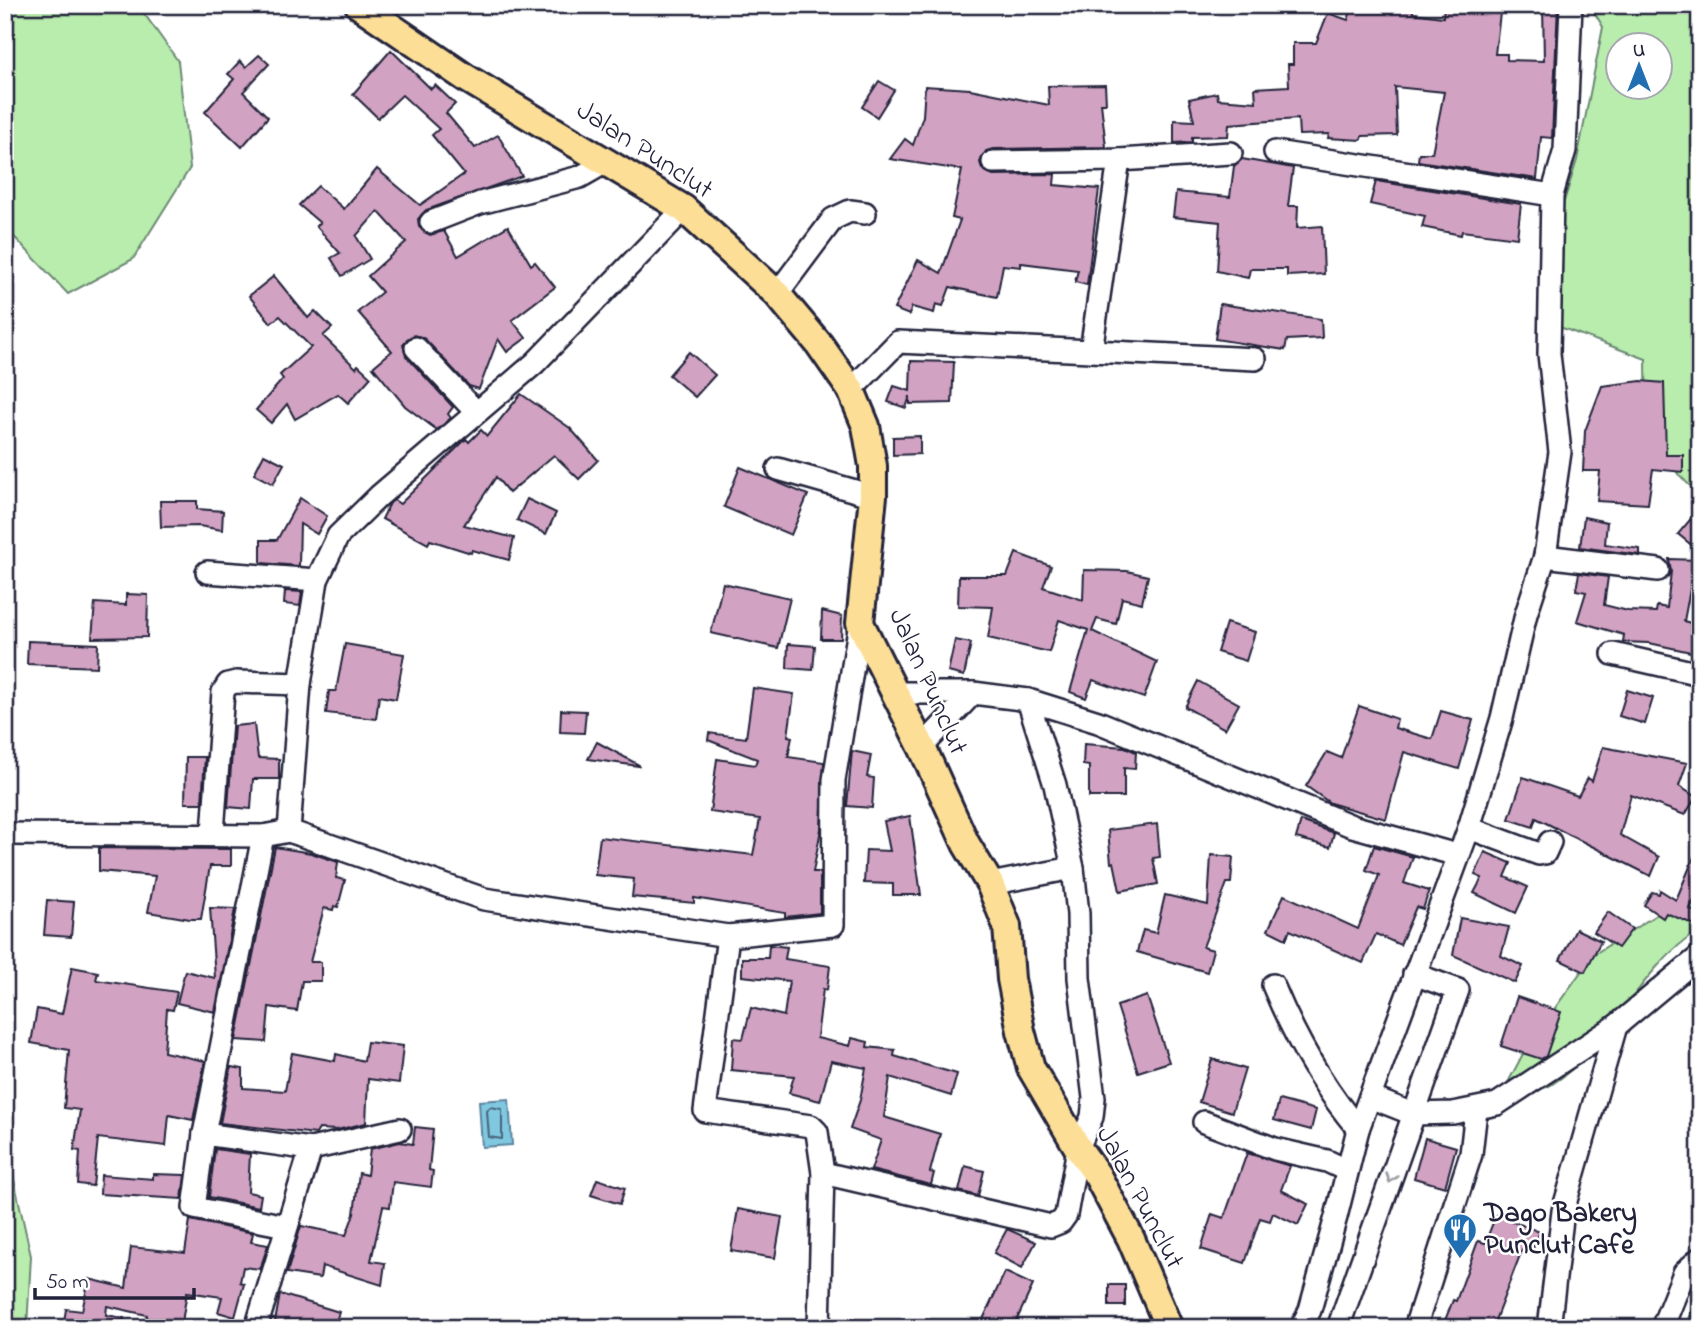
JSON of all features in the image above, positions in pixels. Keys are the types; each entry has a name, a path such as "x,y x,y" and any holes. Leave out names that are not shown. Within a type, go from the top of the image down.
{"main road":[{"name":"Jalan Punclut","path":"359,5 466,78 684,209 776,294 819,344 851,390 866,426 873,466 873,496 860,623 922,747 965,844 990,884 1007,926 1011,979 1031,1068 1097,1175 1131,1239 1169,1328"}],"street":[{"path":"1301,1328 1310,1310 1358,1129 1469,828 1502,718 1526,614 1545,556 1560,452 1549,354 1552,195 1565,150 1571,5"},
{"path":"993,162 1119,160 1231,152"},
{"path":"1275,152 1552,195"},
{"path":"1091,351 1119,160"},
{"path":"431,222 489,200 580,177 608,161"},
{"path":"289,831 300,684 317,580 338,536 476,412 535,363 684,209"},
{"path":"776,294 833,219 850,211 865,213"},
{"path":"851,390 898,342 1255,359"},
{"path":"416,348 476,412"},
{"path":"778,469 873,496"},
{"path":"1545,556 1658,569"},
{"path":"207,572 317,580"},
{"path":"5,834 263,835 289,831 484,899 727,936 833,925 834,780 860,623"},
{"path":"1613,654 1700,674"},
{"path":"213,833 223,692 228,684 236,682 290,686 300,684"},
{"path":"894,693 973,693 1028,700 1098,722 1352,826 1457,855"},
{"path":"922,747 973,693"},
{"path":"823,1174 1051,1226 1061,1222 1066,1215 1078,1148 1092,1117 1094,1098 1079,978 1078,914 1073,868 1055,785 1028,700"},
{"path":"1469,828 1539,854 1545,853 1550,842"},
{"path":"263,835 204,1134 194,1208 286,1226"},
{"path":"990,884 1073,868"},
{"path":"727,936 705,1111 811,1126 820,1138 823,1174 819,1328"},
{"path":"1370,1097 1413,1114 1476,1110 1497,1104 1616,1026 1700,956"},
{"path":"1338,1328 1458,990 1414,974"},
{"path":"1273,985 1291,1027 1326,1090 1358,1129"},
{"path":"1549,1328 1563,1211 1616,1026"},
{"path":"1415,1328 1471,1154 1476,1110"},
{"path":"1203,1122 1275,1149 1326,1161 1346,1170"},
{"path":"204,1134 312,1149 400,1129"},
{"path":"256,1328 312,1149"},
{"path":"1661,1328 1684,1273 1700,1258"}],"green space":[{"path":"5,5 138,5 178,61 190,168 133,259 68,294 5,227"},
{"path":"1590,5 1700,5 1700,490 1689,485 1647,441 1646,359 1557,326 1547,256 1577,160 1603,27"},
{"path":"1700,887 1700,930 1678,946 1659,965 1592,1050 1573,1069 1551,1085 1534,1090 1503,1092 1525,1050 1593,955"},
{"path":"5,1139 31,1256 27,1328 5,1328"},
{"path":"1700,1276 1700,1328 1687,1328"}],"water":[{"path":"509,1099 512,1145 482,1147 479,1101"}],"building":[{"path":"1353,5 1412,5 1413,13 1443,17 1444,5 1501,5 1495,54 1507,54 1507,60 1544,61 1543,5 1558,5 1552,138 1541,137 1537,179 1418,161 1419,153 1432,153 1444,92 1395,87 1397,135 1362,136 1361,140 1328,138 1329,134 1299,135 1298,119 1229,124 1228,136 1192,137 1192,142 1174,143 1174,120 1194,121 1189,99 1217,93 1218,99 1256,102 1255,88 1289,86 1288,64 1293,64 1293,43 1316,43 1328,13 1348,20"},
{"path":"391,50 431,89 435,85 455,104 446,113 475,148 498,135 522,176 426,210 418,219 419,227 430,235 444,231 458,256 508,226 531,265 535,262 555,287 512,320 526,338 507,352 498,339 479,389 469,386 425,339 414,335 407,339 403,345 406,356 453,407 448,414 451,418 437,430 405,406 373,367 392,351 358,312 382,292 368,276 406,242 378,211 356,236 370,259 342,276 331,258 340,253 316,226 320,223 299,205 318,186 344,209 377,169 420,205 464,174 432,135 439,129 402,95 378,118 353,94"},
{"path":"259,55 269,64 243,92 268,117 242,147 205,112 234,79 228,74 240,61 246,67"},
{"path":"879,81 894,90 877,117 862,107"},
{"path":"1105,85 1106,103 1101,103 1106,147 993,149 986,151 980,162 982,169 993,175 1055,174 1054,185 1099,189 1087,285 1075,282 1078,270 1021,263 1021,267 1003,265 997,297 950,287 943,306 936,304 934,313 912,307 909,315 894,309 918,260 941,273 960,220 952,218 962,170 890,159 905,139 913,145 923,116 925,86 970,89 1049,105 1048,86"},
{"path":"1242,159 1293,168 1288,206 1298,206 1297,228 1322,226 1324,274 1287,276 1287,269 1250,269 1248,278 1217,271 1220,222 1173,217 1176,192 1230,197 1234,166"},
{"path":"1376,181 1521,204 1517,238 1462,231 1461,235 1422,227 1425,216 1370,204"},
{"path":"274,276 308,318 315,311 332,328 323,336 356,368 358,365 371,377 348,403 338,394 295,419 287,404 271,423 256,410 283,379 280,375 311,347 280,316 271,323 249,296"},
{"path":"1220,304 1321,319 1322,338 1287,340 1285,350 1215,339"},
{"path":"689,352 715,375 695,397 669,375"},
{"path":"911,361 954,362 952,403 910,404 910,396 906,408 888,402 894,386 910,391"},
{"path":"1641,381 1664,383 1666,455 1683,455 1683,472 1653,469 1648,504 1597,501 1600,471 1583,471 1585,431 1602,386"},
{"path":"521,394 570,428 598,460 579,479 554,455 509,493 496,477 464,525 514,538 509,560 472,550 471,553 430,540 428,544 382,519 390,503 394,500 400,504 466,439 469,442 481,430 487,436"},
{"path":"920,436 920,454 893,455 893,437"},
{"path":"264,454 284,464 273,484 254,474"},
{"path":"740,467 808,495 791,535 724,507"},
{"path":"300,498 327,516 317,534 300,524 299,566 261,563 261,540 277,540"},
{"path":"527,499 556,513 546,534 517,520"},
{"path":"160,501 197,501 197,509 223,511 222,530 199,526 161,527"},
{"path":"1700,508 1700,552 1678,534"},
{"path":"1584,517 1607,522 1605,544 1640,549 1640,555 1580,547"},
{"path":"1016,553 1051,566 1043,587 1083,600 1084,570 1127,571 1148,576 1142,603 1122,598 1116,624 1097,619 1092,631 1157,662 1144,698 1093,680 1086,698 1070,692 1088,630 1059,620 1049,652 988,638 993,607 958,606 959,576 1007,576"},
{"path":"1669,559 1698,560 1696,585 1691,584 1684,621 1700,626 1700,654 1649,643 1623,642 1624,635 1577,621 1586,592 1576,590 1579,573 1608,577 1604,605 1628,611 1656,612 1657,606 1667,608 1671,571"},
{"path":"723,583 790,598 778,648 711,633"},
{"path":"285,591 302,592 300,606 284,604"},
{"path":"126,594 148,595 147,637 92,638 95,603 126,605"},
{"path":"822,611 842,616 841,639 821,639"},
{"path":"1226,623 1255,632 1246,661 1217,652"},
{"path":"955,640 971,643 964,676 948,672"},
{"path":"28,641 98,644 97,667 27,664"},
{"path":"345,644 404,654 396,699 379,696 376,719 326,713 329,691 336,691"},
{"path":"788,644 815,646 813,670 787,668"},
{"path":"1198,681 1239,704 1225,729 1185,707"},
{"path":"753,688 794,694 788,757 824,762 821,829 813,872 820,872 820,913 785,917 785,913 694,898 694,903 632,897 634,879 595,875 600,837 753,855 760,819 710,812 717,759 755,765 757,759 708,740 709,733 746,738"},
{"path":"1627,690 1653,698 1645,724 1619,716"},
{"path":"1359,706 1397,719 1395,728 1432,739 1441,711 1473,720 1459,769 1404,752 1386,819 1330,803 1306,786 1327,752 1341,758"},
{"path":"561,710 586,711 584,733 560,732"},
{"path":"254,724 258,758 279,759 279,779 253,779 251,809 228,807 234,726"},
{"path":"597,742 639,765 639,766 588,759"},
{"path":"1084,744 1125,747 1136,752 1135,769 1124,768 1124,797 1089,797 1089,766 1083,765"},
{"path":"1603,747 1687,763 1679,786 1696,797 1685,815 1631,795 1620,835 1659,857 1651,876 1536,818 1533,827 1509,819 1523,777 1578,796 1588,778 1592,781"},
{"path":"852,751 871,755 867,777 874,778 872,808 847,806"},
{"path":"186,757 205,757 202,803 185,803"},
{"path":"910,816 921,895 893,895 893,884 864,883 866,850 890,851 884,821"},
{"path":"1301,821 1334,833 1330,847 1296,838"},
{"path":"1157,824 1160,857 1153,858 1158,884 1120,891 1114,862 1111,863 1108,830"},
{"path":"1700,843 1700,888 1690,909 1700,915 1700,927 1666,913 1663,918 1644,905 1652,892 1659,894 1660,890 1676,900"},
{"path":"1374,846 1413,857 1404,883 1429,891 1423,909 1416,907 1400,945 1376,934 1363,963 1290,930 1286,939 1268,930 1284,895 1358,929 1379,875 1366,870"},
{"path":"275,847 311,853 338,862 336,878 345,880 338,907 334,906 333,910 324,908 310,962 321,962 321,981 302,981 297,1011 269,1007 266,1042 236,1040"},
{"path":"99,848 231,849 231,866 210,866 201,919 190,919 148,912 155,876 99,871"},
{"path":"1485,852 1511,863 1505,877 1528,887 1516,913 1474,893 1482,878 1475,875"},
{"path":"1211,855 1233,857 1231,883 1227,883 1203,947 1213,950 1207,972 1137,952 1143,930 1156,933 1165,895 1208,905"},
{"path":"47,900 74,902 71,937 44,935"},
{"path":"210,908 235,909 215,1012 177,1003 185,971 215,978"},
{"path":"1608,912 1632,929 1618,948 1594,932"},
{"path":"1460,918 1509,927 1501,956 1523,966 1515,983 1453,955"},
{"path":"1576,929 1601,941 1585,972 1560,960"},
{"path":"769,945 787,947 785,959 830,966 827,990 823,989 817,1038 850,1046 852,1038 868,1042 867,1047 895,1050 894,1056 957,1074 951,1096 890,1077 884,1117 940,1134 930,1172 934,1173 931,1185 871,1170 881,1140 850,1129 860,1100 866,1068 831,1061 820,1101 789,1093 794,1076 731,1070 733,1038 743,1039 751,1008 784,1016 789,981 742,976 742,958 768,958"},
{"path":"72,967 98,972 96,980 177,992 173,1010 167,1009 164,1052 205,1061 193,1120 169,1115 166,1146 98,1138 93,1186 78,1184 80,1151 74,1150 80,1110 64,1108 69,1050 31,1043 37,1009 62,1014"},
{"path":"1147,996 1169,1062 1138,1072 1117,1006"},
{"path":"1517,997 1561,1012 1546,1056 1541,1059 1501,1046"},
{"path":"367,1042 403,1046 399,1083 368,1079 366,1123 337,1130 319,1129 316,1134 220,1123 231,1067 243,1069 243,1088 285,1091 292,1053 335,1061 336,1054 364,1061"},
{"path":"1212,1059 1245,1069 1232,1112 1199,1102"},
{"path":"1279,1100 1316,1110 1311,1130 1274,1120"},
{"path":"415,1127 433,1129 429,1170 433,1171 431,1187 393,1182 390,1207 383,1206 371,1261 385,1263 382,1285 322,1266 320,1278 287,1273 301,1226 346,1235 354,1214 359,1173 367,1175 370,1149 400,1142 413,1144"},
{"path":"1425,1138 1456,1147 1445,1187 1414,1178"},
{"path":"215,1149 250,1154 248,1192 261,1195 259,1207 209,1197"},
{"path":"1247,1153 1290,1166 1281,1190 1308,1204 1298,1225 1273,1213 1270,1221 1260,1218 1245,1263 1201,1249 1212,1214 1224,1218"},
{"path":"965,1166 984,1171 978,1196 959,1191"},
{"path":"153,1174 185,1175 182,1199 100,1194 101,1175 153,1179"},
{"path":"597,1179 625,1188 620,1204 591,1195"},
{"path":"738,1209 782,1217 775,1258 731,1251"},
{"path":"1496,1215 1540,1232 1531,1253 1522,1250 1492,1328 1442,1328 1453,1300 1456,1301 1478,1241 1485,1243"},
{"path":"190,1220 253,1233 251,1242 268,1245 260,1269 243,1267 240,1282 244,1284 235,1317 218,1312 222,1297 187,1292 181,1328 145,1328 147,1315 107,1306 106,1315 124,1318 123,1328 63,1328 66,1309 82,1311 89,1279 126,1288 131,1247 185,1253"},
{"path":"1007,1229 1036,1242 1022,1268 994,1253"},
{"path":"1005,1272 1033,1285 1013,1328 979,1328"},
{"path":"1109,1285 1125,1285 1125,1306 1109,1306"},
{"path":"280,1294 339,1312 334,1328 313,1323 312,1328 275,1322"}],"place":[{"name":"Dago Bakery Punclut Cafe","path":"1460,1260"}]}
